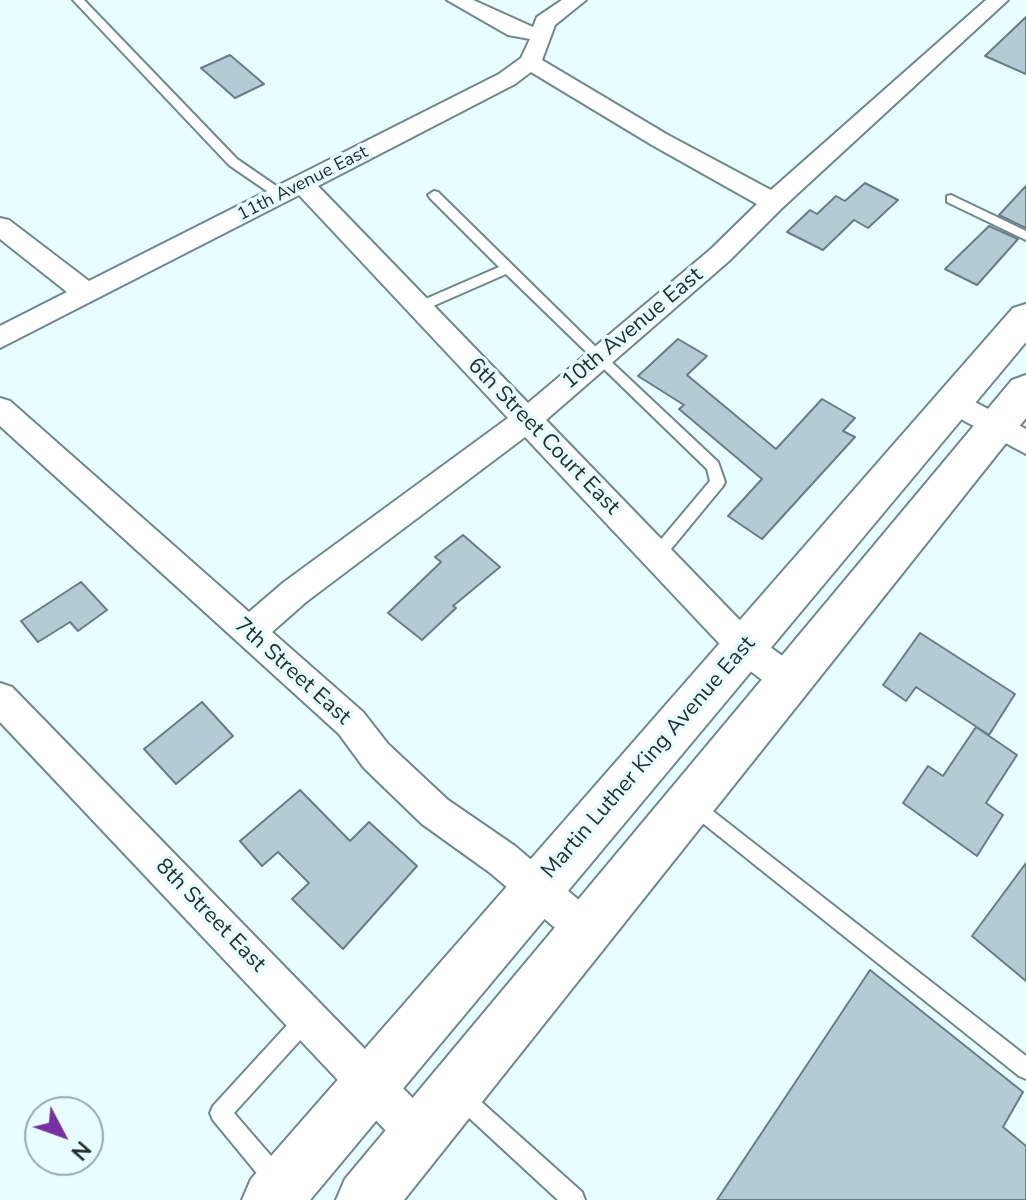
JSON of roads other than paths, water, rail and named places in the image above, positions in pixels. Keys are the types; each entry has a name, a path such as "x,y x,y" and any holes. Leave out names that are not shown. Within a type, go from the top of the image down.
{"street":[{"path":"457,0 516,30 539,35"},
{"path":"576,0 551,16 539,35 538,48 530,62 660,140 773,202"},
{"name":"10th Avenue East","path":"248,633 295,592 527,420 720,255 773,202 998,0"},
{"name":"11th Avenue East","path":"0,338 507,79 530,62"},
{"name":"6th Street Court East","path":"292,190 419,307 744,647 790,681"},
{"path":"0,226 85,292"},
{"name":"Martin Luther King Avenue East","path":"278,1194 1026,317"},
{"path":"366,1200 790,681 1011,435 1026,390"},
{"path":"954,402 1011,435"},
{"name":"7th Street East","path":"0,409 351,723 376,756 435,812 502,859 586,930"},
{"name":"8th Street East","path":"0,698 419,1135"}],"lane":[{"path":"78,0 233,162 292,190"},
{"path":"434,195 599,359 713,466 718,482 656,555"},
{"path":"951,199 1026,236"},
{"path":"419,307 508,268"},
{"path":"690,802 1026,1069"},
{"path":"278,1194 220,1113 307,1017"},
{"path":"454,1091 574,1200"}]}
